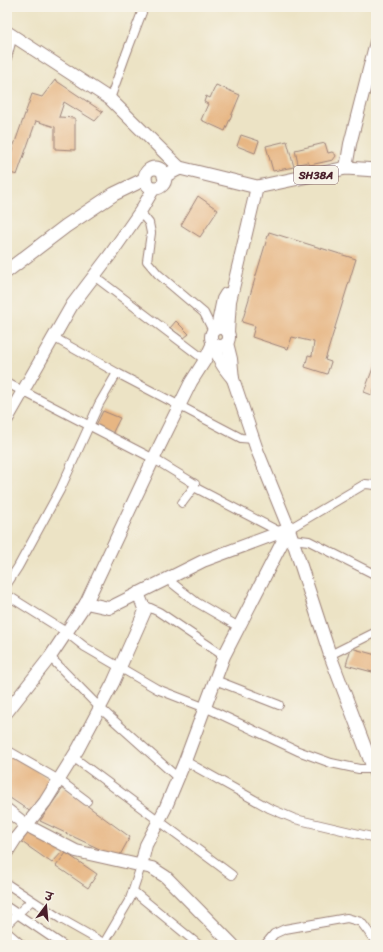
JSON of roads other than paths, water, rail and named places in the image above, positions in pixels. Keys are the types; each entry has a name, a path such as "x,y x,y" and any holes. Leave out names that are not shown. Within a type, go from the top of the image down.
{"main road":[{"path":"154,168 162,171 165,179 162,184 157,188 149,183 147,171 154,168"},
{"path":"164,176 180,168 258,187"},
{"name":"SH38A","path":"258,187 346,168 376,170"},
{"path":"7,271 66,226 114,194 149,183"}],"street":[{"path":"110,99 144,7"},
{"path":"7,58 10,34 110,99 180,168"},
{"path":"346,168 350,144 376,42"},
{"path":"7,418 52,337 72,305 140,212 149,183"},
{"path":"7,712 50,657 86,603 191,382 219,337 223,299 236,278 258,187"},
{"path":"140,212 149,223 151,233 147,261 158,274 204,313 231,359 233,379 330,656 375,772"},
{"path":"94,276 205,360"},
{"path":"52,337 116,373 241,438 254,439"},
{"path":"7,584 18,567 60,490 99,404 116,373"},
{"path":"7,383 154,459 195,484"},
{"path":"86,603 109,608 140,598 167,579 203,561 287,533 365,484 376,485"},
{"path":"182,503 194,487 287,533 309,541 376,575"},
{"path":"7,884 61,919 104,944 133,891 142,866 146,845 160,820 178,778 224,656 287,533"},
{"path":"167,579 196,602 239,627"},
{"path":"7,595 66,632 85,647 157,689 205,708 298,751 331,763 375,772"},
{"path":"140,598 224,656"},
{"path":"7,852 16,838 45,802 73,757 100,708 146,611 140,598"},
{"path":"330,656 376,632"},
{"path":"50,657 100,708 178,778"},
{"path":"215,680 279,705"},
{"path":"7,750 59,780 87,801"},
{"path":"73,757 160,820 232,875"},
{"path":"185,761 269,808 295,819 376,838"},
{"path":"7,810 26,825 76,851 152,868 166,877 233,945"},
{"path":"133,891 199,945"},
{"path":"7,924 31,900"},
{"path":"7,907 63,945"},
{"path":"266,945 274,934 285,929 347,918 361,922 376,942"},
{"path":"7,932 22,945"}]}
